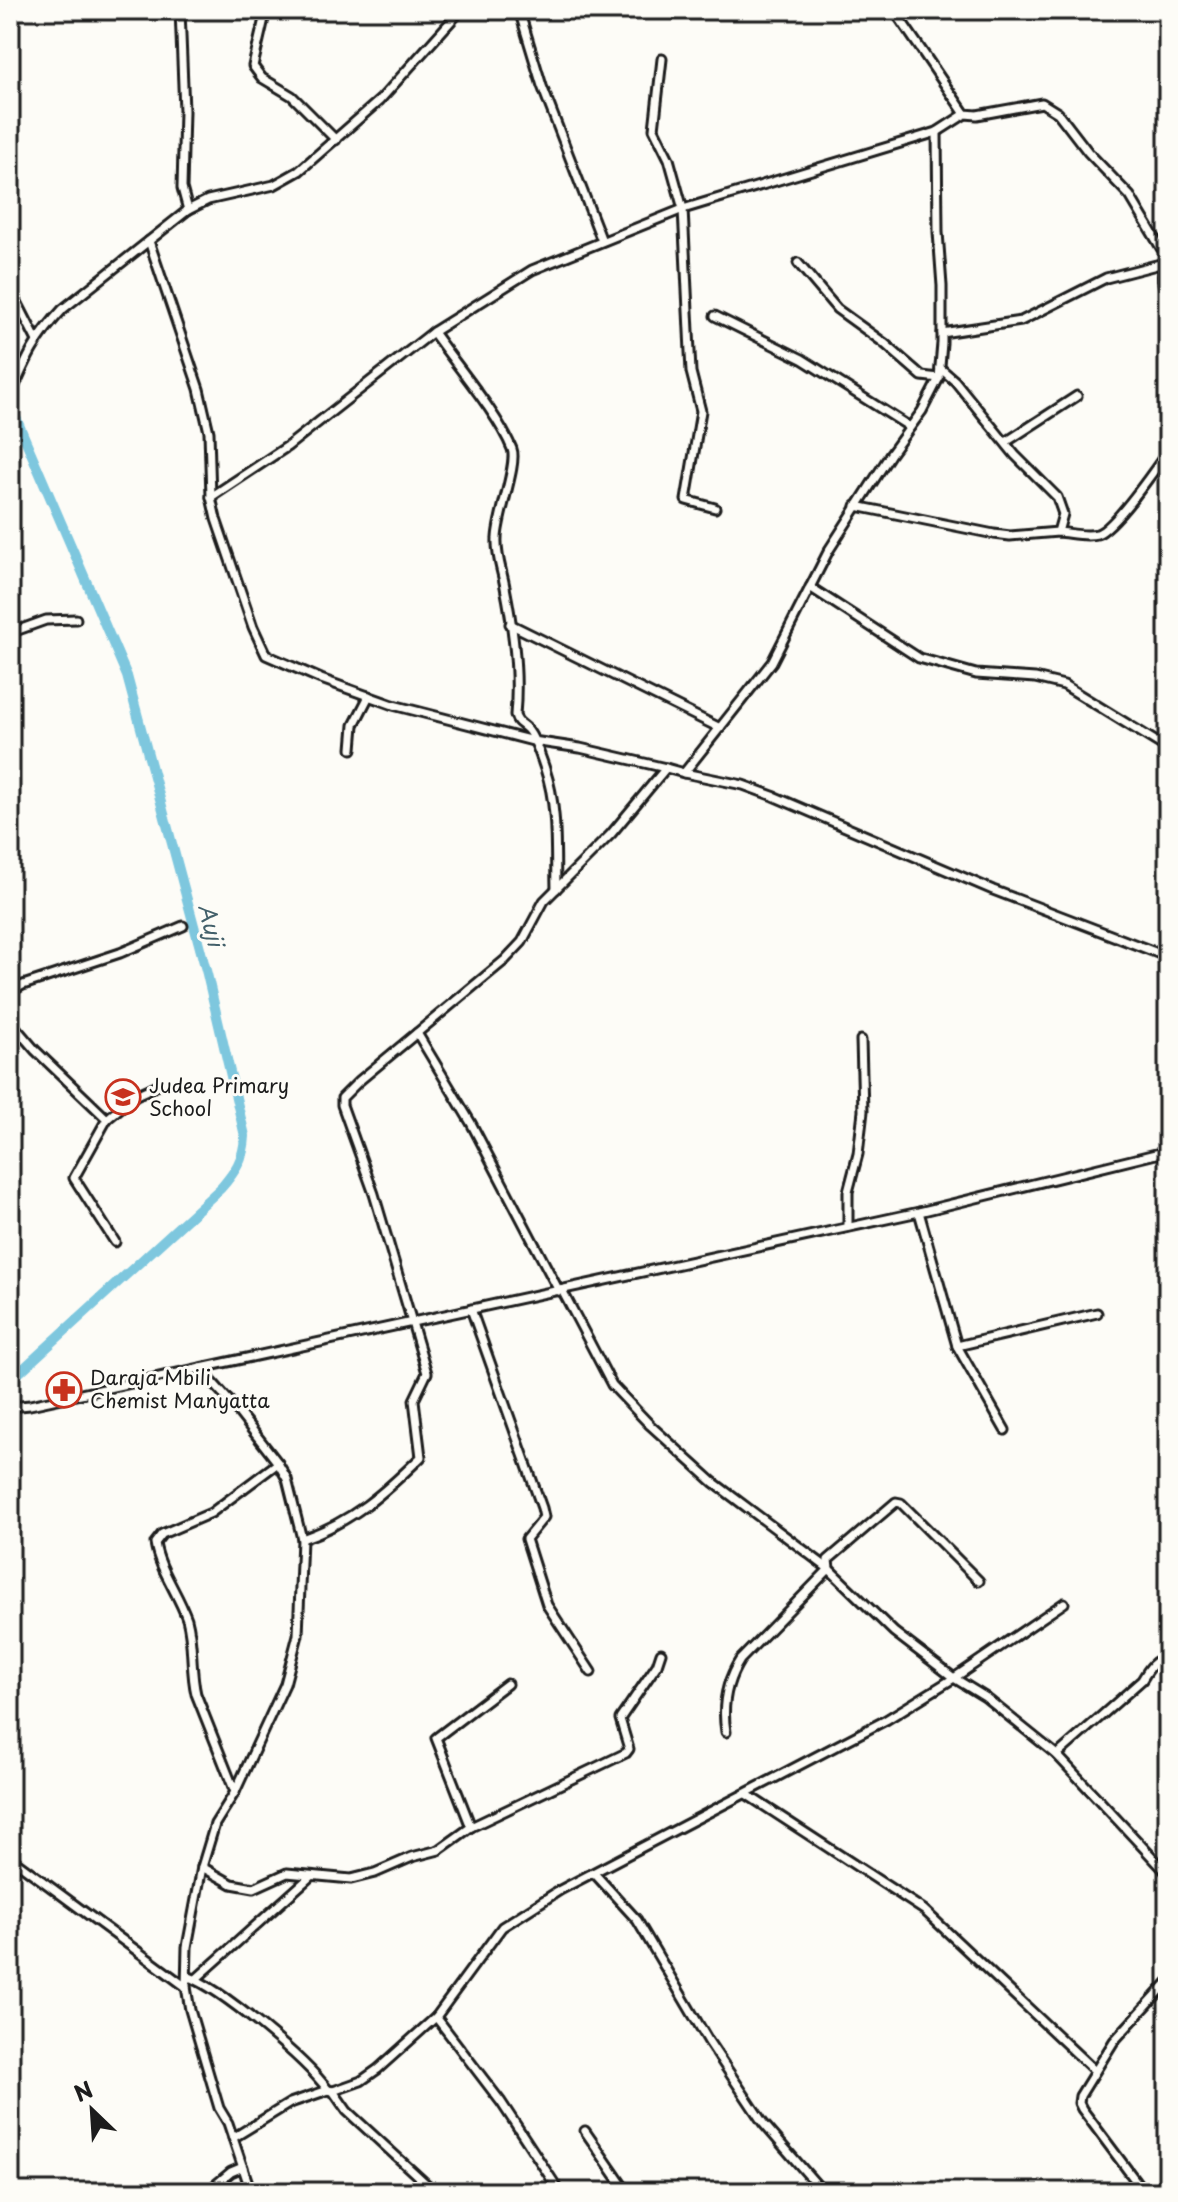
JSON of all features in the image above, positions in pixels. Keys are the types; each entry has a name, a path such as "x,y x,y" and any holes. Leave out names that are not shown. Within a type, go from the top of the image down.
{"street":[{"path":"180,10 184,111 182,188 188,210"},
{"path":"266,10 253,66 256,72 292,96 336,140"},
{"path":"10,397 20,369 37,341 63,309 188,210 208,200 274,185 287,179 380,100 461,10"},
{"path":"519,10 542,86 602,241"},
{"path":"894,10 965,114"},
{"path":"662,59 654,129 669,159 683,209 691,372 701,411 686,500 715,508"},
{"path":"211,497 288,446 433,332 532,270 683,209 937,132 965,114 977,115 1032,103 1048,106 1058,113 1088,152 1130,196 1167,253 1161,275 1168,298"},
{"path":"684,773 772,662 856,506 922,411 939,378 942,333 937,132"},
{"path":"149,241 199,389 209,432 211,497 224,544 266,655 299,671 393,705 533,741 580,748 743,785 993,890 1168,957"},
{"path":"798,263 837,309 922,376 939,378"},
{"path":"942,333 1021,321 1106,278 1164,263"},
{"path":"10,288 37,341"},
{"path":"715,316 802,359 910,427"},
{"path":"433,332 514,451 502,504 497,556 510,624 516,721 528,730 546,771 551,796 556,889"},
{"path":"940,368 955,381 1015,455 1057,497 1063,514 1058,532"},
{"path":"1006,442 1077,396"},
{"path":"856,506 994,534 1058,532 1092,535 1102,531 1120,514 1168,451"},
{"path":"810,587 919,658 976,674 1035,678 1064,685 1168,749"},
{"path":"10,633 46,620 76,619"},
{"path":"510,624 720,728"},
{"path":"352,749 354,725 369,696"},
{"path":"302,1539 331,1529 381,1496 421,1457 414,1400 427,1373 342,1098 505,960 522,942 544,901 611,834 666,768"},
{"path":"10,992 120,953 183,926"},
{"path":"10,1021 35,1050 107,1119"},
{"path":"417,1033 471,1123 612,1385 713,1482 829,1569 894,1632 954,1678 985,1697 1057,1755 1168,1874"},
{"path":"848,1227 848,1192 858,1154 863,1111 861,1040"},
{"path":"115,1242 74,1178 107,1119 136,1095 158,1085"},
{"path":"10,1409 919,1212 1168,1151"},
{"path":"919,1212 957,1346 1005,1430"},
{"path":"471,1309 542,1508 544,1517 526,1539 547,1605 591,1672"},
{"path":"957,1346 1097,1313"},
{"path":"200,1368 278,1463 287,1479 302,1539 298,1635 285,1684 235,1792 215,1824 202,1867 187,1947 186,1987 219,2108 228,2123 251,2192"},
{"path":"235,1792 196,1694 192,1679 192,1636 186,1615 155,1543 162,1534 211,1513 278,1463"},
{"path":"829,1569 828,1560 837,1550 896,1502 901,1503 979,1581"},
{"path":"726,1732 723,1708 731,1677 740,1660 829,1569"},
{"path":"233,2138 290,2103 361,2081 378,2069 436,2017 502,1927 560,1890 886,1720 1064,1603"},
{"path":"202,1867 232,1884 254,1888 287,1873 351,1879 439,1850 471,1827 626,1753 629,1749 620,1719 657,1665 661,1653"},
{"path":"1057,1755 1142,1680 1151,1666 1168,1658"},
{"path":"471,1827 436,1738 507,1684"},
{"path":"746,1794 924,1910 1095,2071"},
{"path":"10,1857 186,1987"},
{"path":"594,1873 637,1920 709,2042 763,2123 823,2192"},
{"path":"196,1979 311,1876"},
{"path":"187,1976 209,1986 293,2053 331,2090 347,2111 435,2192"},
{"path":"1141,2192 1079,2103 1080,2096 1114,2041 1168,1982"},
{"path":"436,2017 501,2102 560,2192"},
{"path":"585,2131 627,2192"},
{"path":"207,2192 231,2172 243,2167"}],"waterway":[{"name":"Auji","path":"10,404 127,676 207,974 245,1136 238,1165 221,1188 10,1381"}],"place":[{"name":"Judea Primary School","path":"123,1097"},
{"name":"Daraja Mbili Chemist Manyatta","path":"64,1390"}]}
